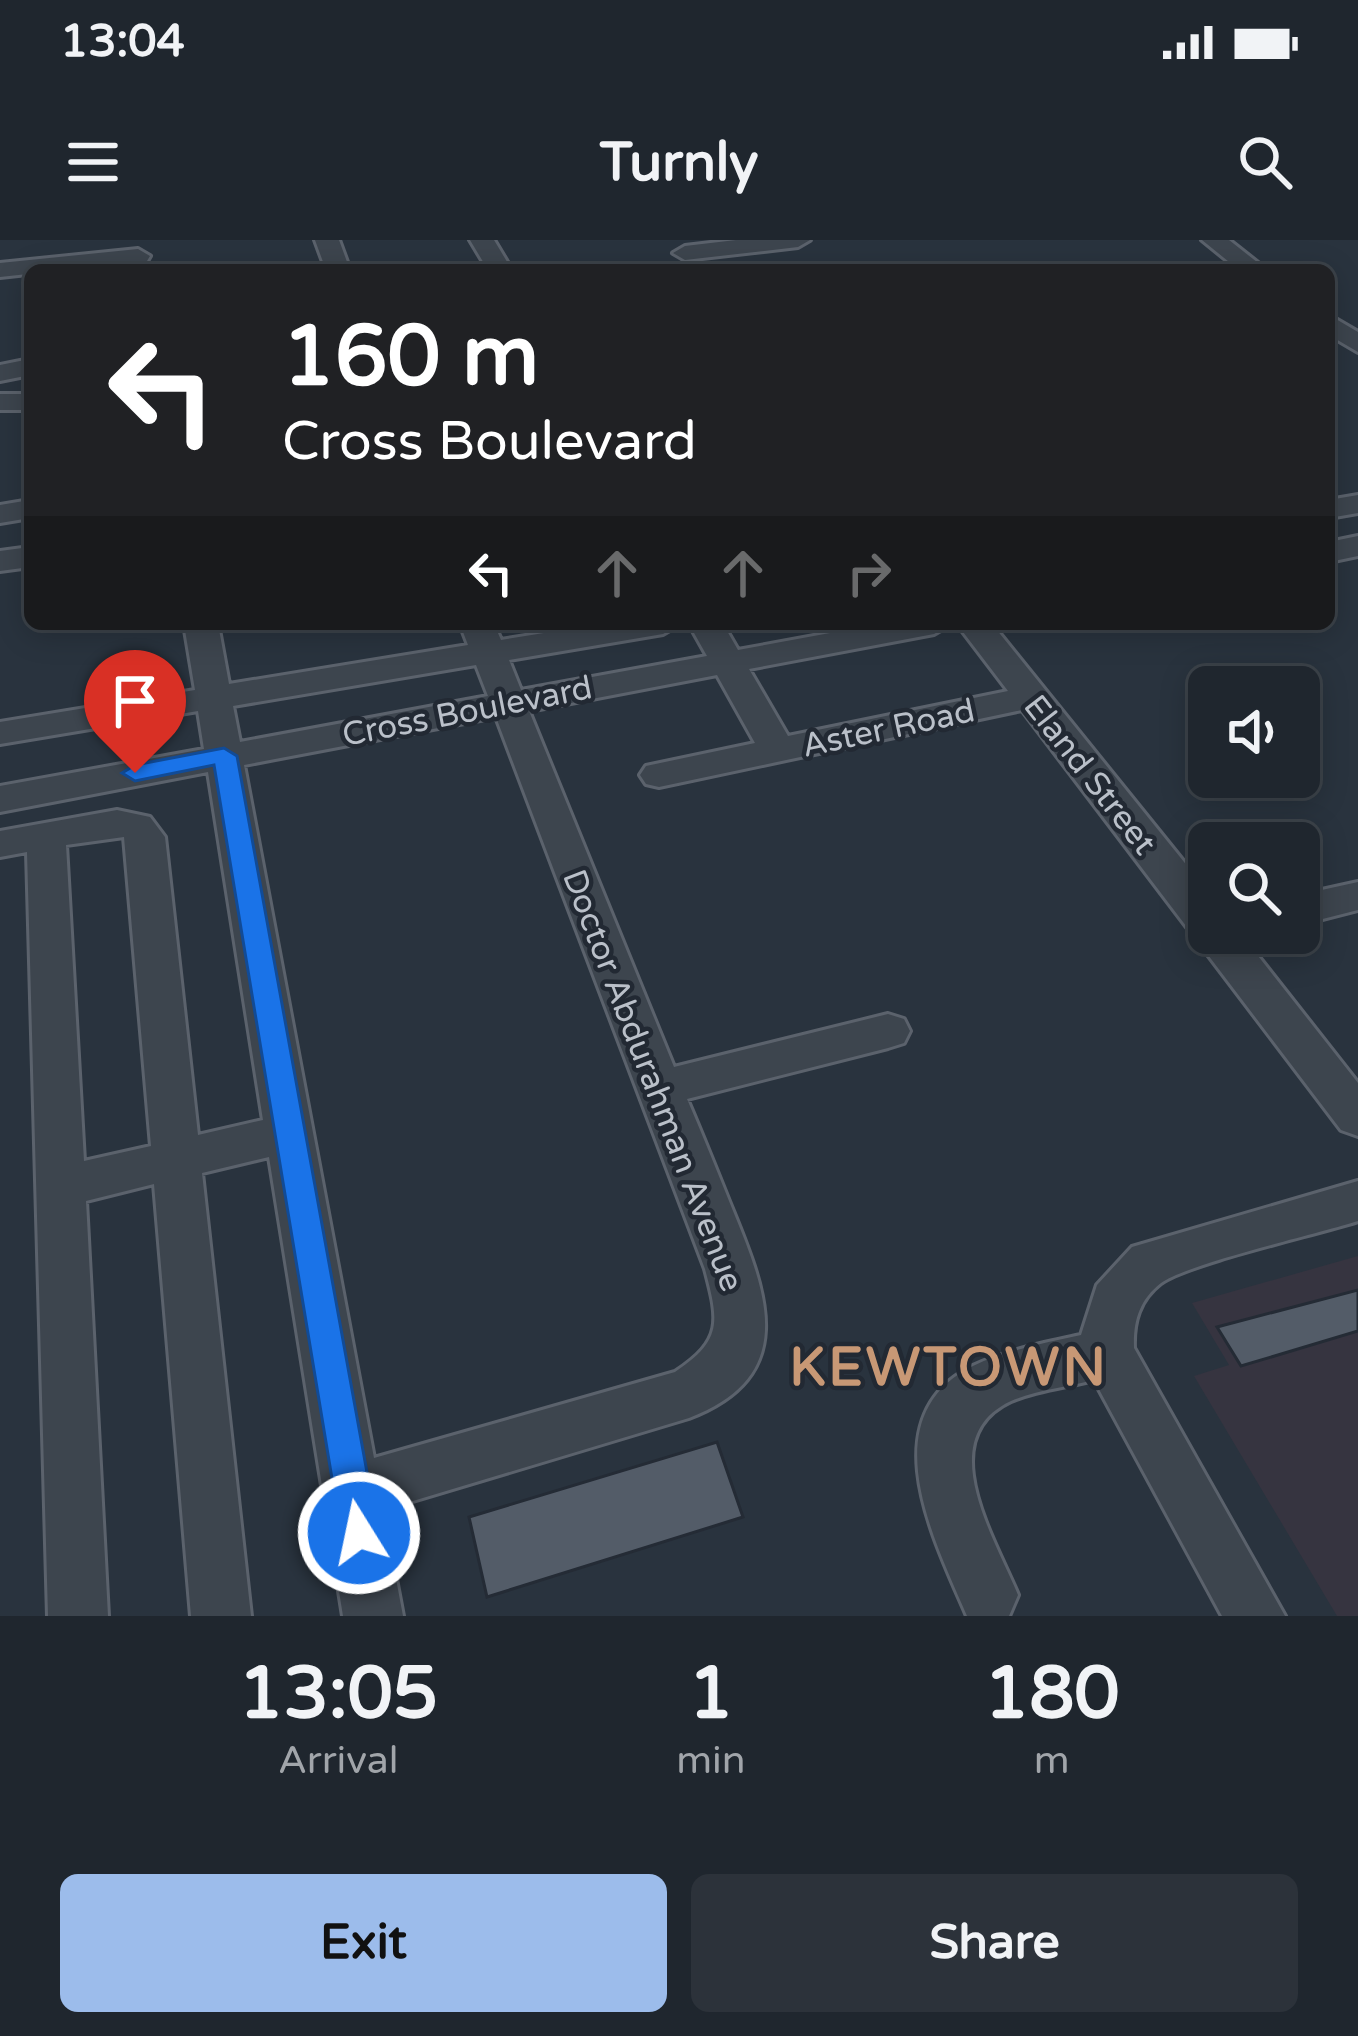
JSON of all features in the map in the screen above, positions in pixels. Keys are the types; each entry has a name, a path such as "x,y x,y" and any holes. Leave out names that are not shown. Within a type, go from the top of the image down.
{"street":[{"path":"686,254 798,240"},
{"path":"1214,240 1248,264"},
{"path":"49,264 138,255"},
{"path":"201,630 373,1616"},
{"name":"Cross Boulevard","path":"0,733 491,660 634,630"},
{"name":"Aster Road","path":"710,630 777,750 1030,697"},
{"name":"Cross Boulevard","path":"0,800 224,756 491,660 727,660 900,630"},
{"name":"Eland Street","path":"979,630 1188,896"},
{"name":"Doctor Abdurahman Avenue","path":"352,1492 689,1393 730,1362 739,1349 744,1324 740,1301 491,660"},
{"path":"659,775 777,750"},
{"path":"78,1616 60,1187 23,839 117,823 136,826 145,837 221,1616"},
{"path":"1320,905 1358,896"},
{"path":"1233,954 1358,1117"},
{"path":"657,1089 888,1030"},
{"path":"60,1187 289,1133"},
{"path":"1255,1616 1107,1352 1111,1311 1123,1281 1150,1262 1358,1201"},
{"path":"988,1595 949,1502 942,1451 949,1421 964,1402 991,1385 1107,1352"}],"shaded area":[{"path":"1358,1256 1358,1616 1337,1616 1194,1376 1229,1365 1192,1303"}],"building":[{"path":"1358,1290 1358,1331 1241,1366 1217,1327"},
{"path":"717,1442 743,1517 487,1597 469,1517"}],"district":[{"name":"KEWTOWN","path":"949,1366"}],"route":[{"path":"135,773 224,756 359,1533"}]}
